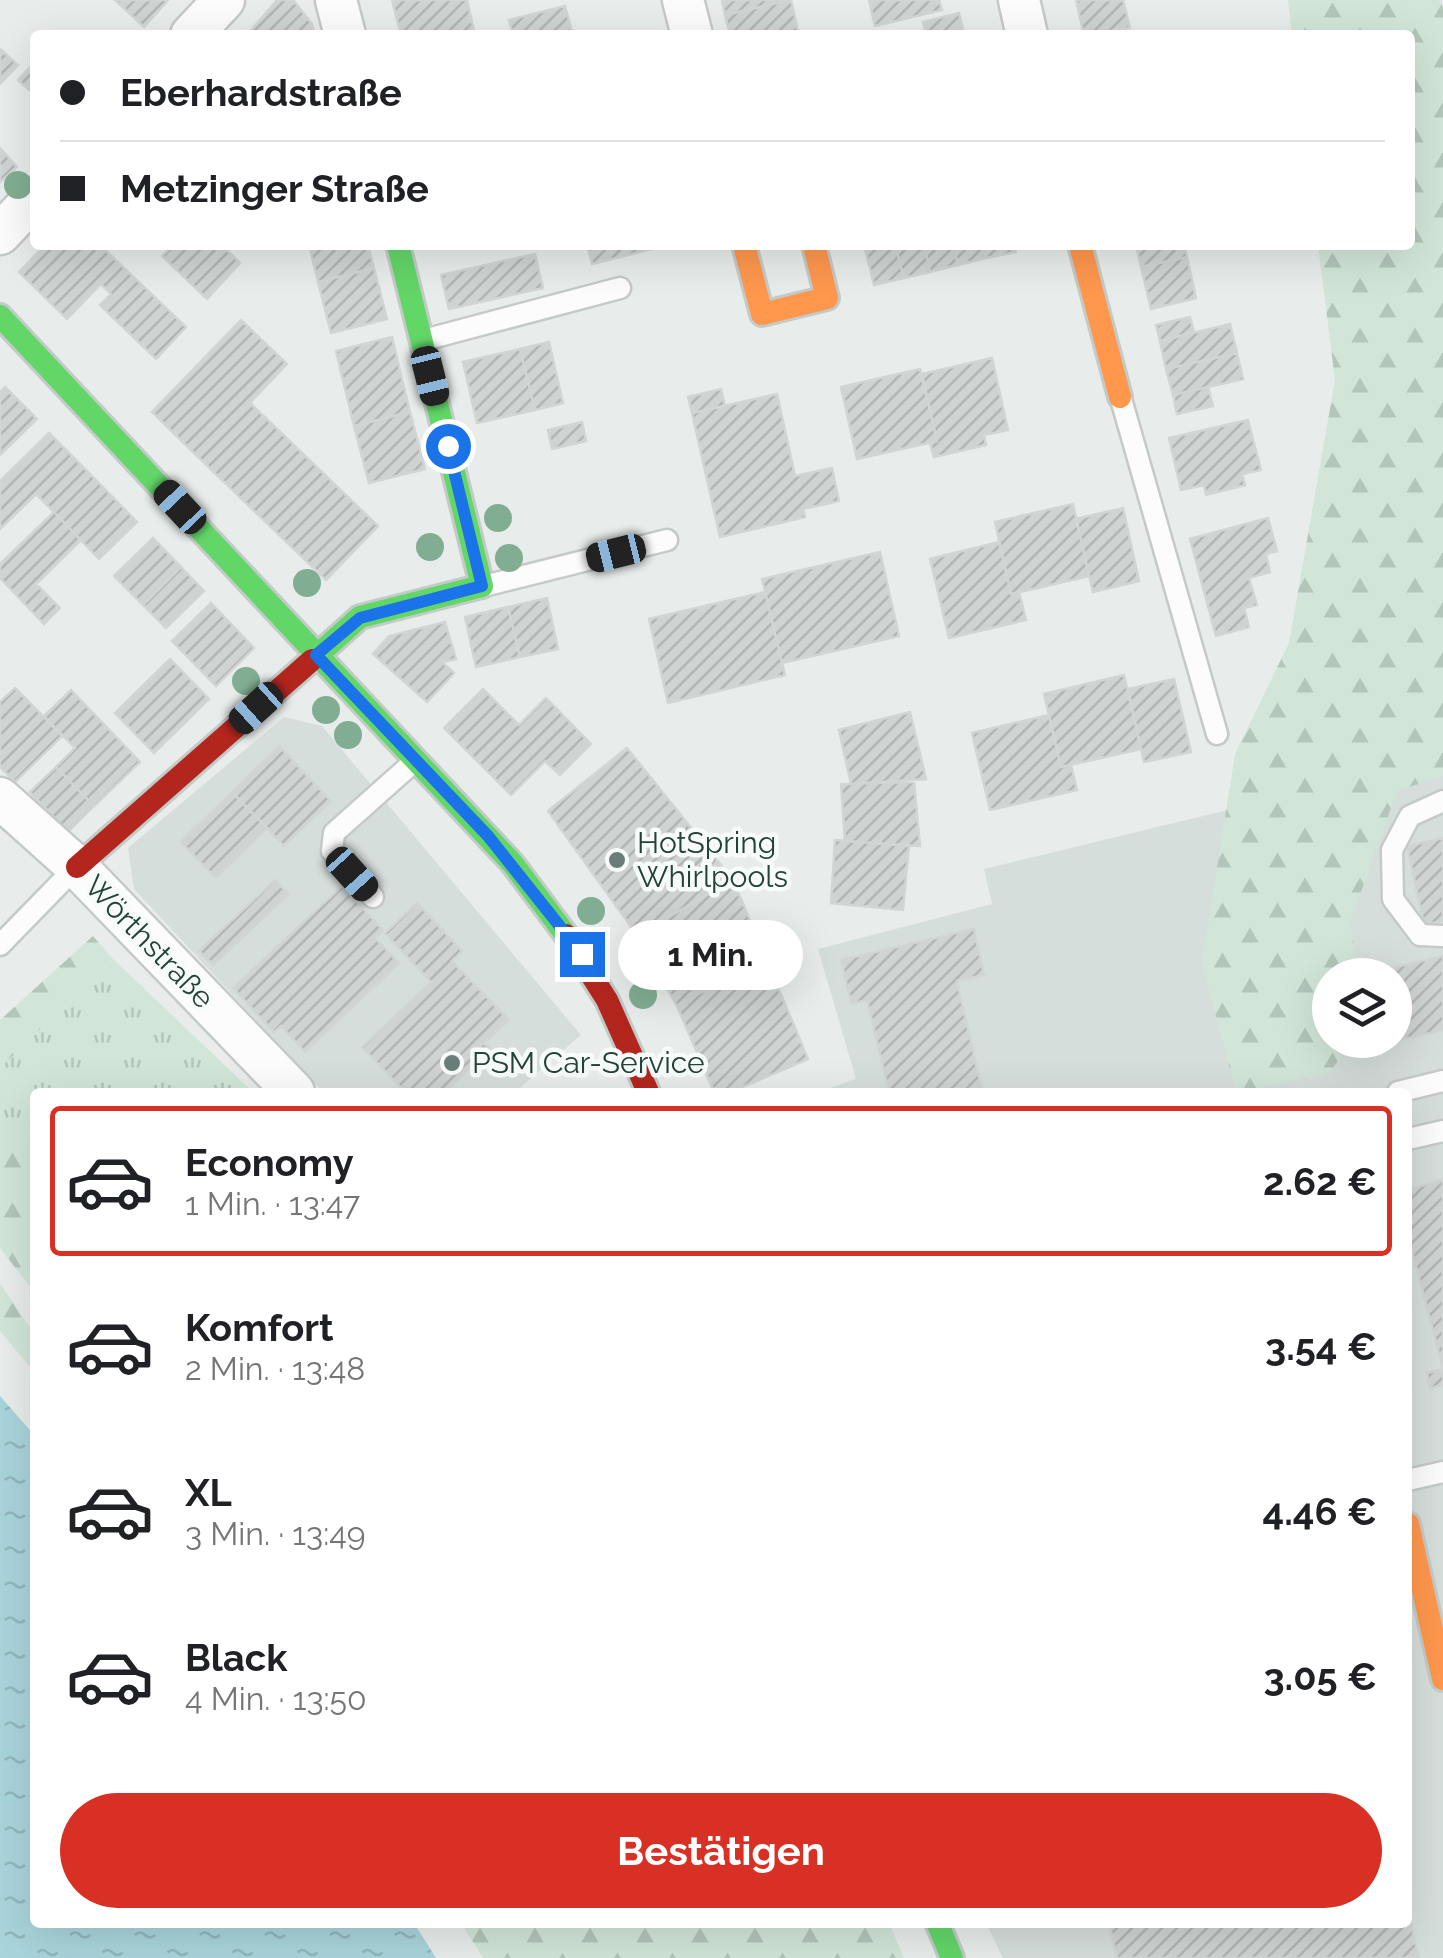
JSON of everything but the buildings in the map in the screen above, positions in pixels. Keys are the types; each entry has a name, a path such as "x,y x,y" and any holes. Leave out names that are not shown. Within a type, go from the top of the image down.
{"street":[{"path":"196,30 224,0"},
{"path":"336,0 344,30"},
{"path":"683,0 691,30"},
{"path":"1018,0 1026,30"},
{"path":"0,234 30,203"},
{"path":"77,867 360,618 482,586 399,250"},
{"path":"745,250 762,314 826,298 815,250"},
{"path":"1081,250 1120,397"},
{"path":"0,316 418,759 564,926 600,982 646,1088"},
{"name":"Wörthstraße","path":"0,798 77,867 290,1088"},
{"path":"1412,1542 1443,1678"},
{"path":"940,1928 952,1958"}],"lane":[{"path":"422,341 620,288"},
{"path":"1120,397 1217,734"},
{"path":"482,586 667,540"},
{"path":"372,897 332,852 334,834 418,759"},
{"path":"1443,801 1410,816 1392,850 1393,900 1420,935 1443,936"},
{"path":"0,945 77,867"},
{"path":"1412,1089 1443,1081"},
{"path":"1412,1138 1443,1131"},
{"path":"1412,1479 1443,1472"}],"shaded area":[{"path":"284,717 322,726 581,1035 520,1088 319,1088 134,889 128,848"},
{"path":"1443,758 1443,1958 1003,1958 988,1928 1412,1928 1412,1088 830,1088 856,1079 818,949 992,904 984,869"}],"green space":[{"path":"1288,0 1441,0 1443,9 1443,776 1397,791 1351,920 1354,958 1312,958 1312,1058 1340,1058 1328,1074 1256,1088 1235,1088 1202,963 1235,754 1289,643 1335,380 1319,250 1415,250 1415,30 1291,30"},
{"path":"93,936 113,959 0,1068 0,1020"},
{"path":"113,959 249,1088 30,1088 30,1142 0,1149 0,1068"},
{"path":"30,1142 30,1287 0,1248 0,1149"},
{"path":"0,1283 30,1328 30,1367 0,1331"},
{"path":"464,1928 891,1928 904,1958 483,1958"}],"water":[{"path":"0,1396 30,1430 30,1928 417,1928 436,1958 0,1958"}],"traffic: fast":[{"path":"312,660 360,617 482,586 399,250"},
{"path":"0,316 513,864 566,935"},
{"path":"940,1928 952,1958"}],"traffic: slow":[{"path":"745,250 762,314 827,298 815,250"},
{"path":"1081,250 1120,397"},
{"path":"1412,1542 1443,1679"}],"traffic: jam":[{"path":"77,867 312,660"},
{"path":"566,935 607,1000 646,1088"}],"place":[{"name":"HotSpring Whirlpools","path":"617,860"},
{"name":"PSM Car-Service","path":"452,1063"}],"route":[{"path":"448,446 482,586 360,618 316,655 513,864 582,954"}]}
